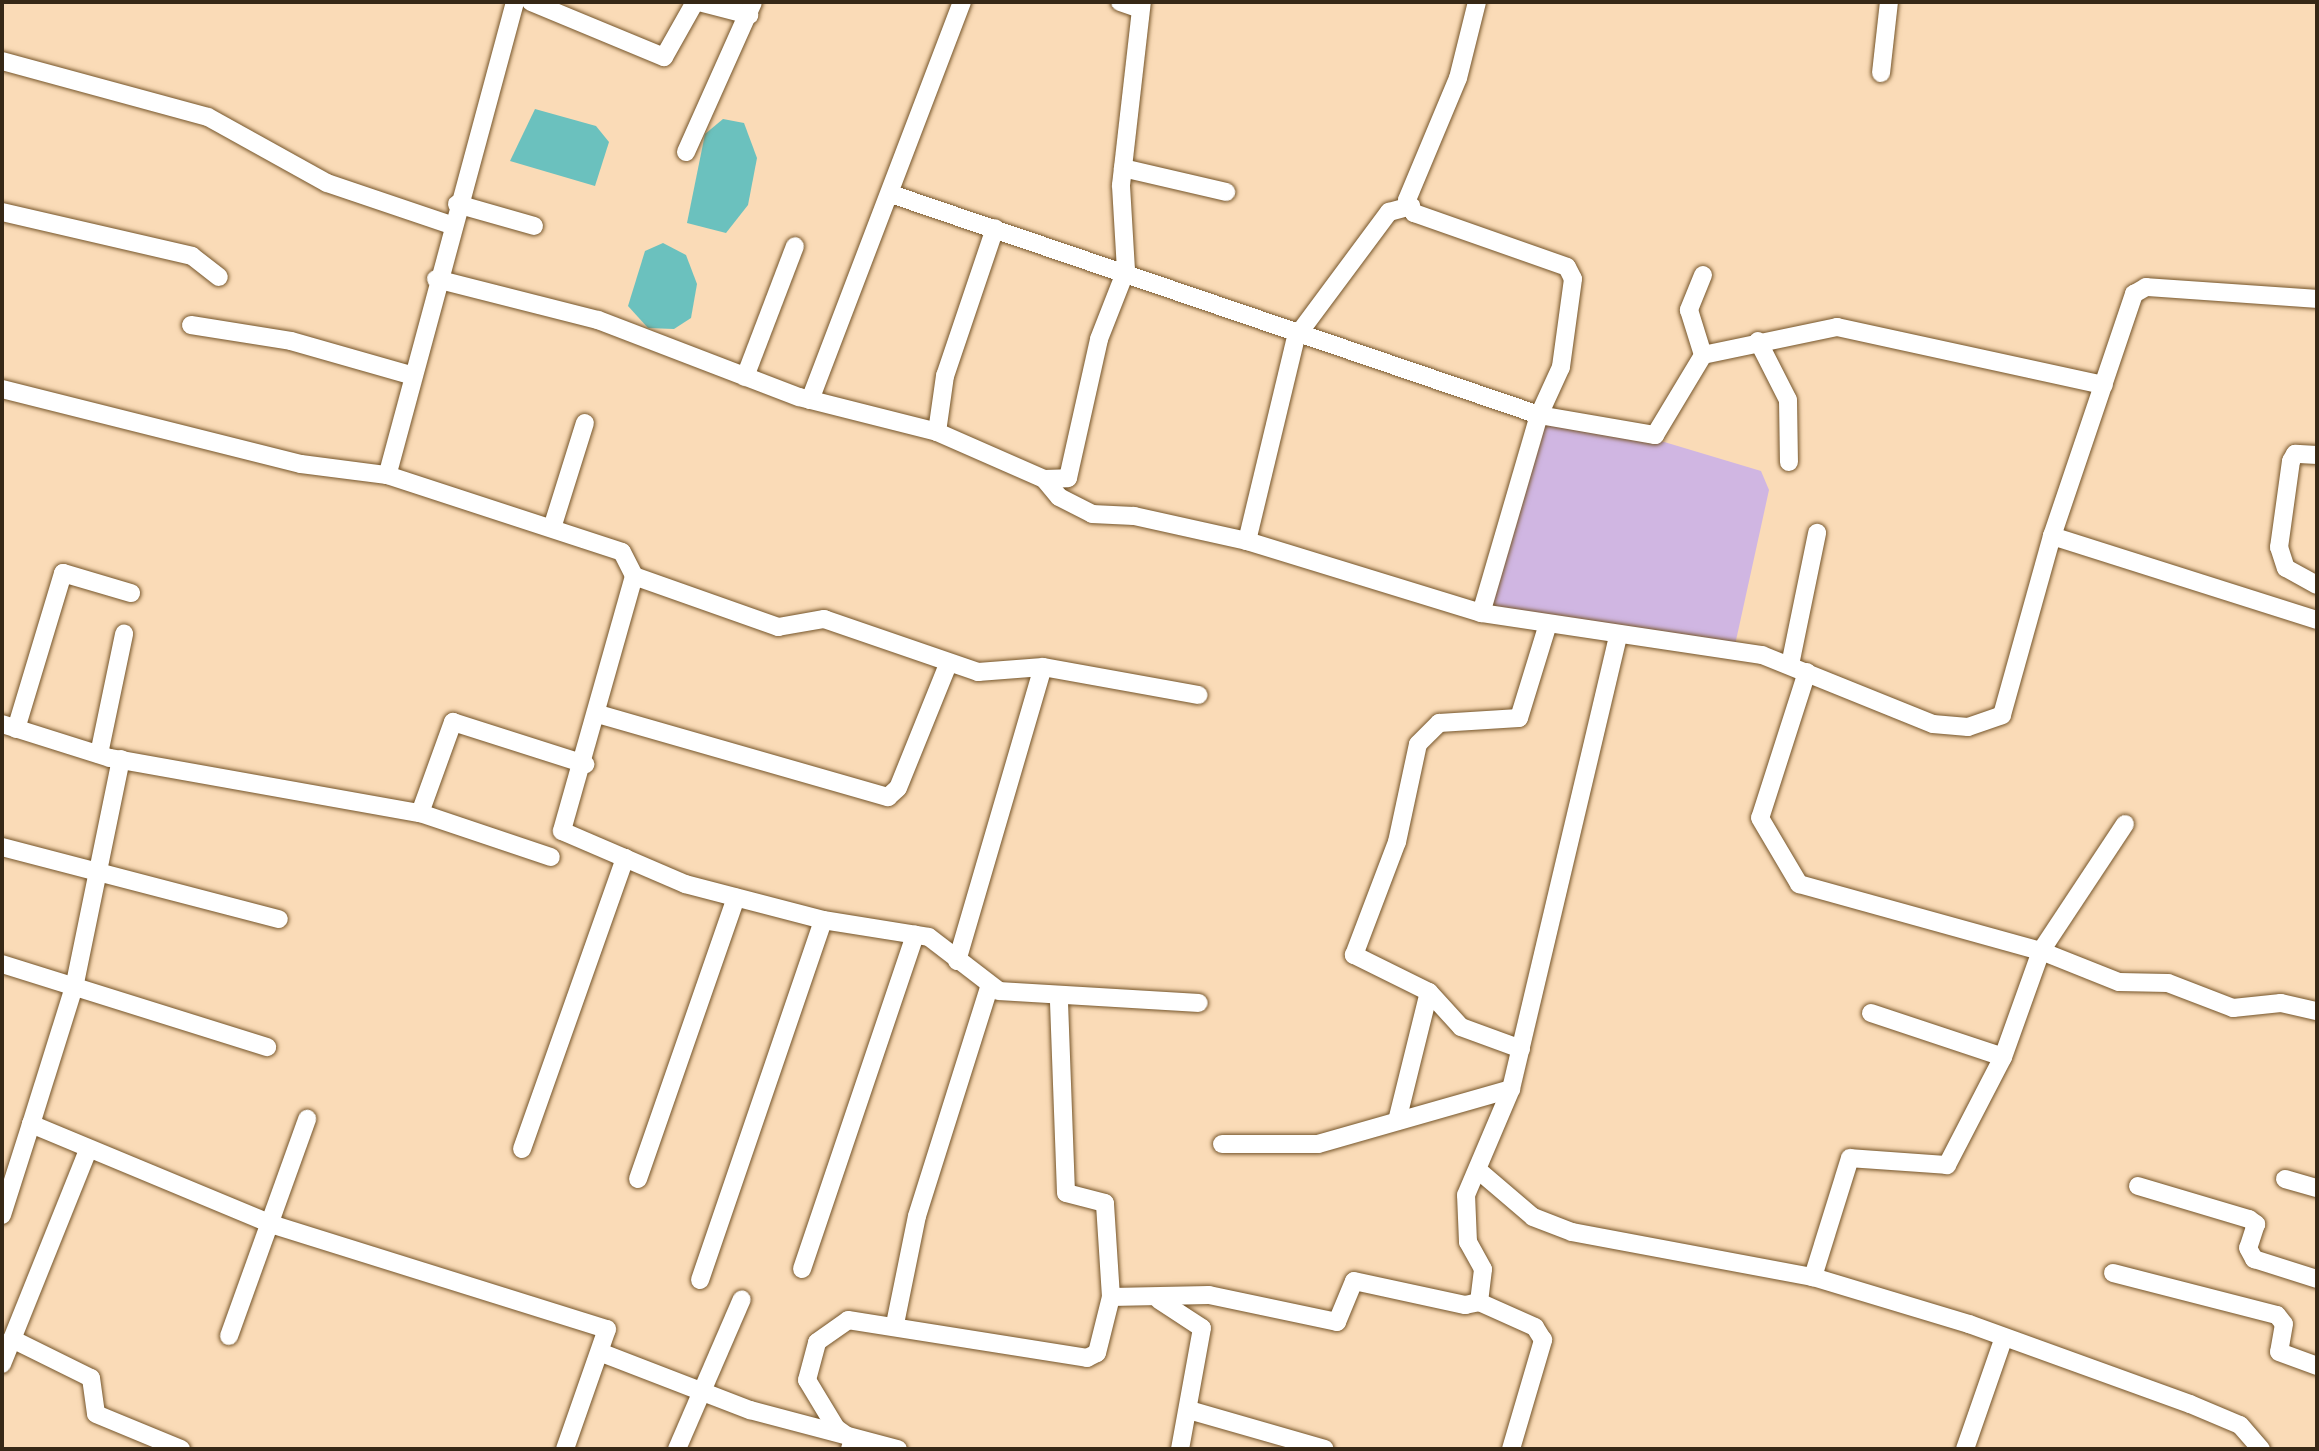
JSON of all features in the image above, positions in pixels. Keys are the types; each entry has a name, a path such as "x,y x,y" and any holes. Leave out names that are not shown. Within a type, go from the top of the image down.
{"street":[{"path":"387,475 410,374 515,2"},
{"path":"531,2 664,57 697,2 751,8 686,152"},
{"path":"810,400 891,194 961,2"},
{"path":"436,279 598,320 810,400 937,432 1044,479 1068,478 1075,466 1099,339 1126,270 1123,168 1141,5 1120,2"},
{"path":"1478,2 1458,78 1407,200 1414,214 1567,267 1573,279 1561,367 1539,415 1481,613"},
{"path":"1881,73 1889,2"},
{"path":"2,61 208,117 327,183 451,225"},
{"path":"1123,168 1226,192"},
{"path":"891,194 1126,270 1296,337 1539,415 1655,435 1703,355 1758,341 1837,327 2104,385"},
{"path":"457,204 534,226"},
{"path":"1247,541 1296,337 1389,212 1410,206"},
{"path":"2,212 192,256 219,277"},
{"path":"937,432 945,376 995,228"},
{"path":"746,377 795,246"},
{"path":"1703,275 1689,310 1703,355"},
{"path":"1044,479 1059,497 1093,514 1134,516 1247,541 1481,613 1618,636 1762,655 1933,724 1968,727 2002,715 2052,536 2104,385 2128,304 2146,287 2317,299"},
{"path":"191,325 291,341 410,374"},
{"path":"1758,341 1788,400 1789,462"},
{"path":"2,389 301,464 387,475 622,552 634,576 585,764 562,831 625,858 736,898 823,920 929,937 990,985 1059,999 1199,1003"},
{"path":"552,528 585,423"},
{"path":"2317,455 2295,454 2291,461 2279,547 2286,568 2317,585"},
{"path":"1790,665 1816,533"},
{"path":"2052,536 2317,620"},
{"path":"131,593 63,573 9,727 121,759 420,813 551,857"},
{"path":"634,576 778,626 824,619 890,638 948,664 978,672 1043,667 1198,695"},
{"path":"1521,1049 1461,1027 1429,992 1354,955 1397,842 1418,744 1439,723 1519,718 1548,624"},
{"path":"99,754 124,634"},
{"path":"1479,1302 1483,1269 1464,1221 1466,1195 1511,1088 1618,636"},
{"path":"598,714 888,797 898,788 948,664"},
{"path":"957,961 1043,667"},
{"path":"1807,672 1760,818 1799,884 2041,951 2119,982 2168,983 2233,1009 2281,1003 2317,1011"},
{"path":"420,813 453,722 585,764"},
{"path":"2,1215 74,987 121,759"},
{"path":"1813,1277 1850,1158 1947,1165 2003,1057 2041,951 2125,824"},
{"path":"2,847 99,867 279,919"},
{"path":"522,1149 625,858"},
{"path":"638,1179 736,898"},
{"path":"700,1280 823,920"},
{"path":"802,1269 915,935"},
{"path":"2,964 267,1047"},
{"path":"895,1324 917,1216 990,985"},
{"path":"1397,1121 1429,992"},
{"path":"851,1444 836,1428 807,1380 817,1342 848,1320 895,1324 1087,1358 1102,1341 1111,1297 1105,1203 1066,1193 1059,999"},
{"path":"1871,1013 2003,1057"},
{"path":"1222,1143 1318,1144 1511,1088"},
{"path":"229,1336 307,1119"},
{"path":"31,1124 271,1224 607,1329 602,1353 565,1449"},
{"path":"2,1364 88,1150"},
{"path":"1478,1170 1533,1216 1572,1232 1813,1277 2003,1339 2227,1420 2260,1449"},
{"path":"2285,1178 2317,1188"},
{"path":"2138,1186 2249,1219 2256,1224 2248,1248 2253,1259 2317,1279"},
{"path":"2113,1273 2277,1315 2284,1324 2279,1352 2317,1366"},
{"path":"1111,1297 1159,1300 1209,1295 1337,1322 1354,1281 1465,1305 1479,1302 1535,1327 1543,1339 1511,1449"},
{"path":"677,1449 742,1298"},
{"path":"1159,1300 1202,1328 1180,1449"},
{"path":"12,1339 91,1378 96,1414 181,1449"},
{"path":"1967,1448 2003,1339"},
{"path":"602,1353 702,1392 851,1444 898,1449"},
{"path":"1189,1410 1325,1449"}],"shaded area":[{"path":"1544,425 1661,441 1761,471 1769,490 1735,645 1489,609"}],"water":[{"path":"535,109 596,126 609,142 595,186 510,161"},
{"path":"723,119 744,123 757,158 748,205 726,233 687,223 705,134"},
{"path":"663,243 686,255 697,284 691,318 674,329 648,328 628,306 645,251"}]}
